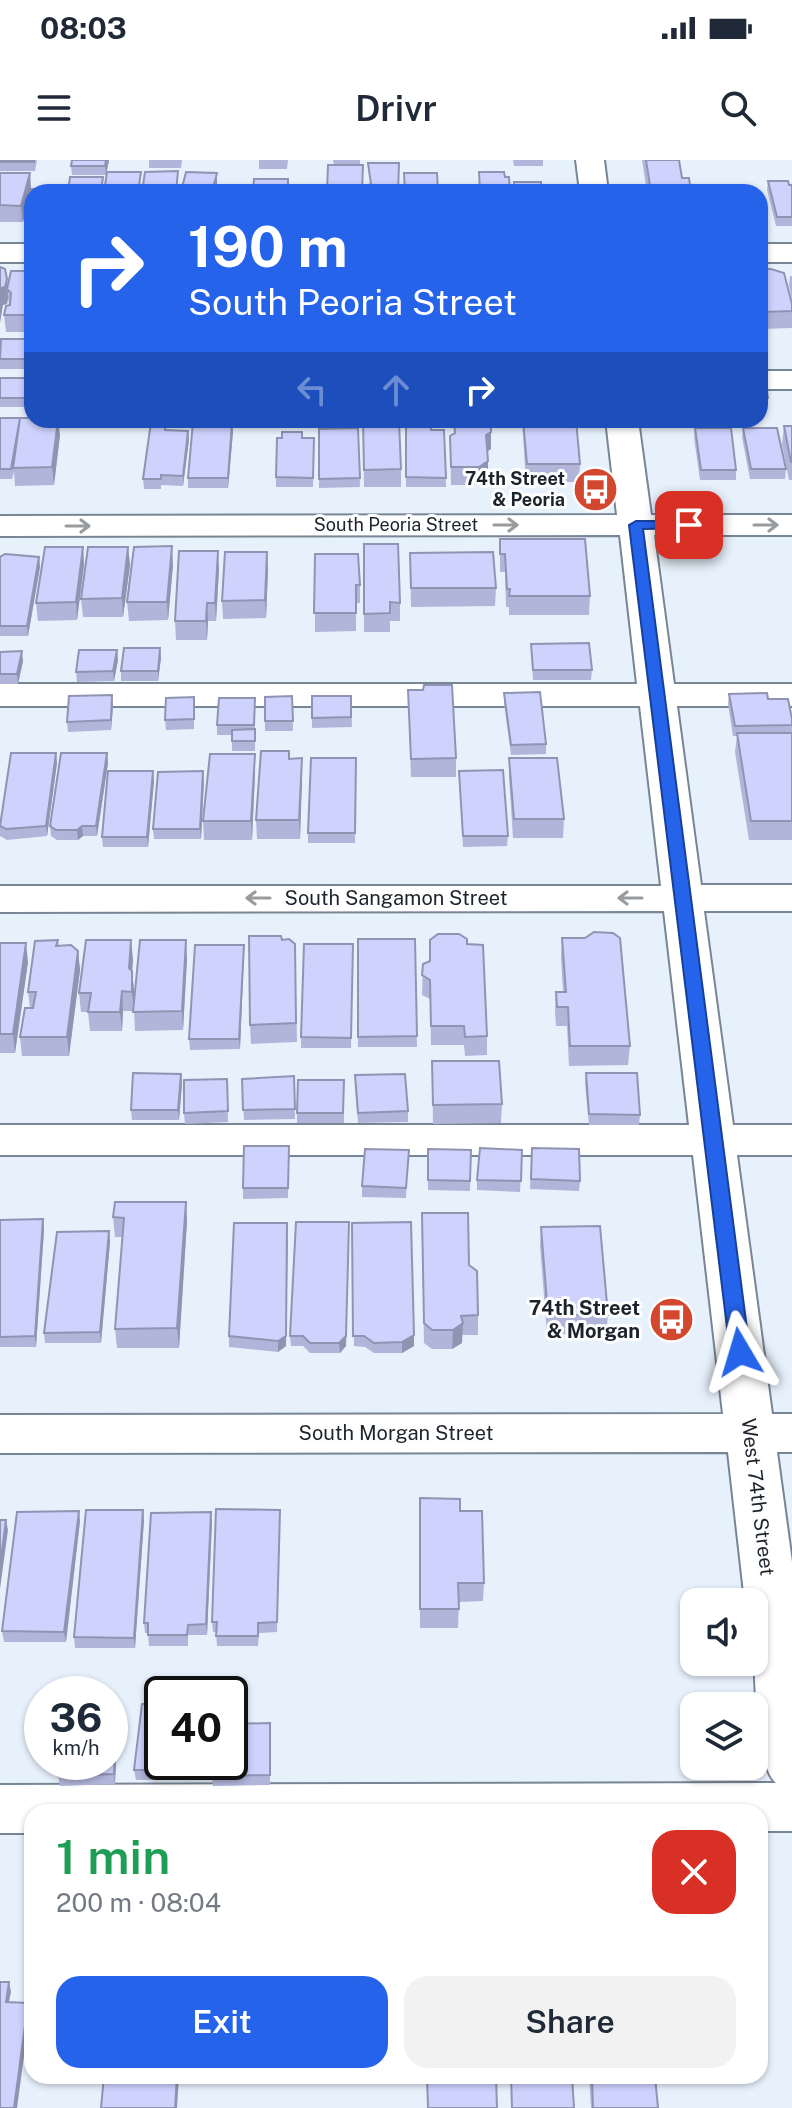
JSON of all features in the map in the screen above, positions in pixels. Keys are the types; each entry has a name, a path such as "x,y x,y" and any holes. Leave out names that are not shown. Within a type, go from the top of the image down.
{"street":[{"path":"590,160 593,184"},
{"path":"0,253 24,253"},
{"path":"768,253 792,253"},
{"path":"768,380 792,380"},
{"name":"West 74th Street","path":"623,428 713,1140 771,1433 792,1765"},
{"name":"South Peoria Street","path":"0,526 792,525"},
{"path":"0,695 792,695"},
{"name":"South Sangamon Street","path":"0,899 792,898"},
{"path":"0,1140 792,1140"},
{"name":"South Morgan Street","path":"0,1434 771,1433"},
{"path":"768,1807 792,1807"},
{"path":"0,1809 24,1809"}],"building":[{"path":"34,160 34,162 0,162"},
{"path":"72,160 106,160 105,166 71,166"},
{"path":"646,160 679,160 682,178 689,178 690,184 650,184"},
{"path":"368,163 399,163 398,184 371,184"},
{"path":"328,165 363,165 362,184 327,184"},
{"path":"178,171 177,184 143,184 145,172"},
{"path":"107,172 141,172 139,184 105,184"},
{"path":"186,172 217,173 214,184 183,184"},
{"path":"479,172 504,172 505,177 509,177 509,184 480,184"},
{"path":"0,173 30,173 27,184 24,184 21,206 0,205"},
{"path":"404,173 437,173 438,184 405,184"},
{"path":"70,177 103,177 102,184 69,184"},
{"path":"254,179 288,179 288,184 254,184"},
{"path":"768,181 788,181 792,185 792,217 777,217"},
{"path":"514,182 541,182 541,184"},
{"path":"0,267 5,269 7,279 0,296"},
{"path":"768,269 784,273 792,311 768,312"},
{"path":"11,271 24,271 24,315 4,315 6,306 10,305 11,293 7,289"},
{"path":"1,339 24,339 24,359 0,359"},
{"path":"0,378 24,378 24,398 0,398"},
{"path":"0,418 20,418 11,469 0,469"},
{"path":"20,418 24,418 24,428 57,428 52,467 13,468"},
{"path":"784,426 792,426 792,462 791,462"},
{"path":"150,428 188,431 183,476 161,475 161,479 143,479"},
{"path":"192,428 232,428 228,478 188,478"},
{"path":"358,428 360,478 319,479 319,429"},
{"path":"363,428 399,428 401,469 364,470"},
{"path":"406,428 444,430 446,478 406,477"},
{"path":"455,428 491,428 486,435 488,461 479,467 451,467 450,436 455,433"},
{"path":"524,428 577,428 580,464 527,464"},
{"path":"695,428 731,428 736,470 701,470"},
{"path":"743,428 777,428 786,469 751,469"},
{"path":"282,432 302,432 302,438 314,438 313,478 276,477 277,438 282,438"},
{"path":"500,539 585,539 590,596 509,596 505,554 500,554"},
{"path":"364,544 398,544 400,603 390,602 390,613 364,614"},
{"path":"172,546 167,602 127,602 134,547"},
{"path":"45,547 83,547 76,602 36,603"},
{"path":"88,547 128,547 122,598 81,599"},
{"path":"179,551 218,551 215,603 207,603 206,621 175,621"},
{"path":"225,552 267,552 265,600 222,601"},
{"path":"493,552 496,588 411,588 410,553"},
{"path":"5,554 39,557 27,626 0,626 0,557"},
{"path":"315,554 358,554 360,585 356,585 356,613 314,613"},
{"path":"589,643 592,670 533,670 531,644"},
{"path":"124,648 160,648 158,671 121,671"},
{"path":"79,650 117,650 113,671 76,672"},
{"path":"22,651 17,674 0,674 0,652"},
{"path":"424,685 452,685 456,758 411,759 408,690 423,690"},
{"path":"540,692 546,744 511,745 504,693"},
{"path":"767,693 768,699 788,699 792,725 735,726 729,694"},
{"path":"112,695 111,720 67,722 69,696"},
{"path":"292,696 293,721 265,721 265,697"},
{"path":"312,696 351,696 351,717 312,718"},
{"path":"194,697 194,719 165,720 166,698"},
{"path":"219,698 255,698 254,725 217,725"},
{"path":"255,729 255,741 232,741 232,730"},
{"path":"737,733 792,733 792,821 751,821"},
{"path":"261,751 289,751 289,759 302,758 299,820 256,820"},
{"path":"11,753 56,753 46,826 6,829 0,826"},
{"path":"61,753 107,753 96,826 56,830 50,826"},
{"path":"210,754 255,754 251,821 203,821"},
{"path":"311,758 356,758 355,833 308,833"},
{"path":"509,758 557,758 564,819 514,819"},
{"path":"503,770 508,836 463,836 459,771"},
{"path":"108,771 153,771 147,837 102,837"},
{"path":"203,771 200,829 153,829 158,772"},
{"path":"594,932 613,933 620,938 630,1046 570,1046 568,1007 557,1007 556,992 566,992 562,938 585,938"},
{"path":"438,934 459,934 467,939 467,944 483,945 487,1036 465,1037 464,1026 431,1026 430,980 422,975 423,964 430,961 430,940"},
{"path":"249,936 281,936 282,940 289,939 295,944 296,1023 250,1025"},
{"path":"358,939 415,939 417,1036 358,1037"},
{"path":"58,940 56,946 71,945 78,951 67,1037 20,1037 25,1008 33,1008 36,992 28,992 35,941"},
{"path":"86,940 131,940 129,968 132,971 132,992 122,991 120,1012 88,1012 91,993 79,993"},
{"path":"140,940 186,940 182,1011 133,1012"},
{"path":"0,943 26,943 13,1034 0,1034"},
{"path":"304,944 353,944 351,1038 301,1037"},
{"path":"195,945 244,945 239,1039 189,1039"},
{"path":"432,1061 499,1061 502,1104 433,1105"},
{"path":"133,1073 181,1074 178,1110 131,1110"},
{"path":"586,1073 637,1073 640,1115 589,1114"},
{"path":"405,1074 408,1111 358,1113 355,1075"},
{"path":"294,1076 295,1109 243,1110 242,1079"},
{"path":"227,1079 228,1111 184,1113 184,1080"},
{"path":"298,1080 344,1080 343,1113 297,1113"},
{"path":"244,1146 289,1146 288,1188 243,1188"},
{"path":"480,1148 522,1150 521,1181 477,1180"},
{"path":"532,1148 579,1149 580,1181 531,1179"},
{"path":"365,1149 409,1150 406,1188 362,1186"},
{"path":"428,1149 471,1150 470,1181 428,1180"},
{"path":"115,1202 186,1202 177,1328 115,1329 124,1218 113,1217"},
{"path":"422,1213 468,1213 469,1265 477,1271 478,1315 461,1316 463,1323 453,1330 432,1330 424,1323"},
{"path":"43,1219 35,1336 0,1337 0,1220"},
{"path":"296,1222 349,1222 346,1336 339,1343 310,1343 303,1336 290,1336"},
{"path":"411,1222 414,1335 402,1342 374,1343 364,1336 353,1336 352,1223"},
{"path":"234,1223 287,1223 286,1336 278,1341 229,1336"},
{"path":"600,1226 608,1315 548,1315 541,1227"},
{"path":"109,1231 100,1332 44,1333 57,1232"},
{"path":"420,1498 460,1499 460,1511 482,1511 484,1583 458,1583 459,1609 420,1609"},
{"path":"216,1509 280,1510 277,1622 258,1623 258,1636 216,1636 217,1622 212,1622"},
{"path":"86,1510 143,1510 134,1638 74,1637"},
{"path":"79,1511 64,1632 2,1631 17,1512"},
{"path":"211,1512 206,1624 188,1625 187,1635 148,1635 148,1623 144,1623 151,1513"},
{"path":"0,1520 6,1520 0,1566"},
{"path":"142,1704 144,1770 134,1770"},
{"path":"270,1723 270,1775 248,1775 248,1724"},
{"path":"0,1982 9,1982 6,2002 24,2003 24,2033 14,2108 0,2108"},
{"path":"103,2084 176,2084 175,2108 101,2108"},
{"path":"427,2084 496,2084 497,2108 428,2108"},
{"path":"511,2084 572,2084 574,2108 512,2108"},
{"path":"592,2084 656,2084 658,2108 593,2108"}],"place":[{"name":"74th Street & Peoria","path":"596,489"},
{"name":"74th Street & Morgan","path":"671,1319"}],"route":[{"path":"689,525 636,525 740,1352"}]}
